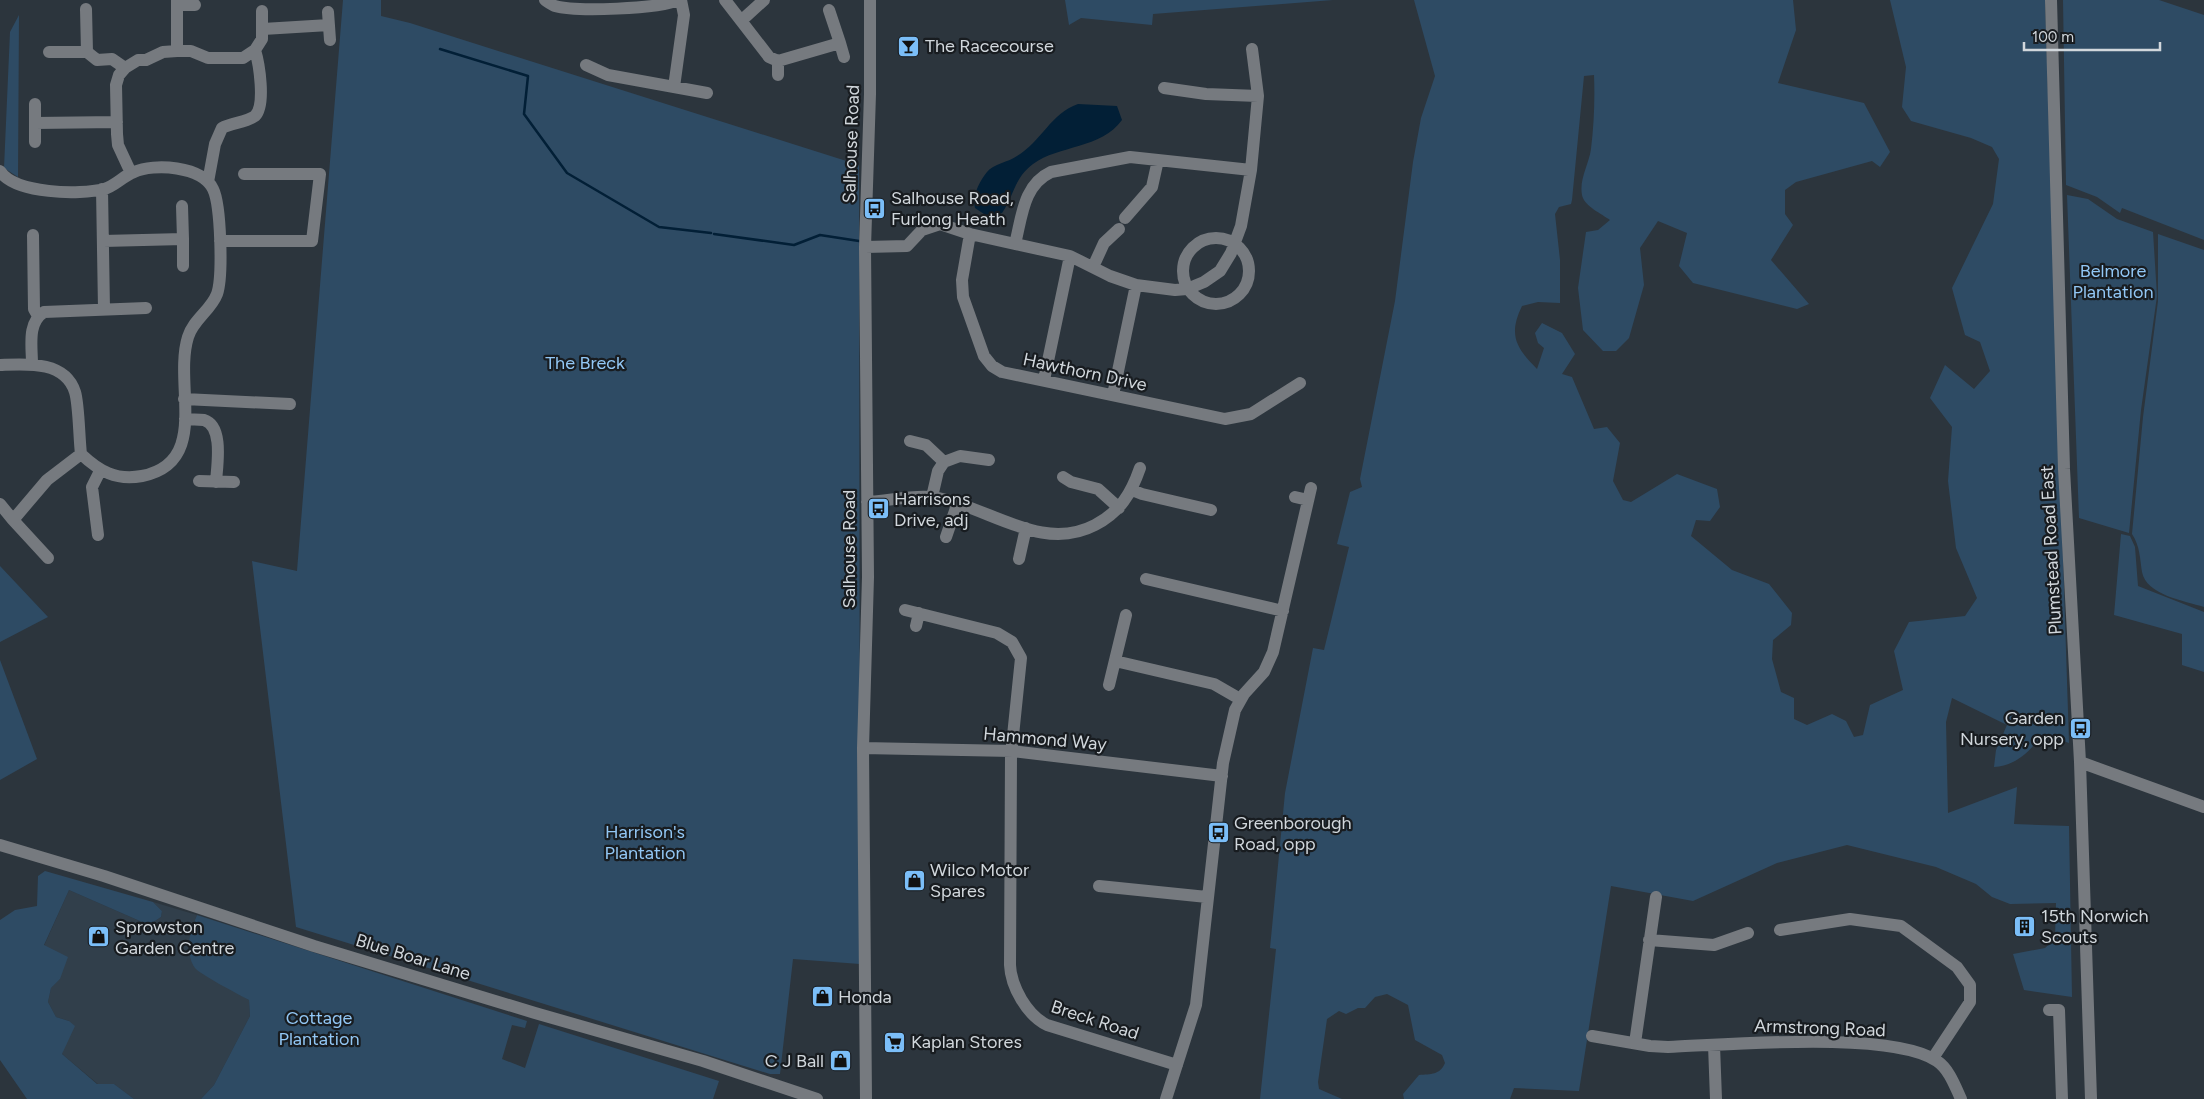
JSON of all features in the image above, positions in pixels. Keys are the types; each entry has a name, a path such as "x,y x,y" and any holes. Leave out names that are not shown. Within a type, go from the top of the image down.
{"street":[{"path":"545,0 555,6 616,9 668,5 679,0 684,15 674,87"},
{"path":"725,0 769,57 778,61 840,43"},
{"path":"742,20 764,0"},
{"name":"Salhouse Road","path":"866,1099 863,748 868,576 865,247 870,94 870,0"},
{"name":"Plumstead Road East","path":"2051,0 2064,469 2080,762 2090,1099"},
{"path":"177,51 177,3 194,6"},
{"path":"86,9 86,52"},
{"path":"829,10 844,57"},
{"path":"132,173 118,145 116,85 119,75 125,68 138,60 146,60 163,52 191,51 208,58 243,58 255,50 262,39 262,11"},
{"path":"263,29 329,18 330,40"},
{"path":"865,247 907,246 922,230 940,224 970,234 1070,256 1136,286 1160,289 1188,289 1204,282 1220,271 1235,243 1241,226 1251,170 1258,96 1252,49"},
{"path":"208,182 212,170 215,144 222,128 232,122 248,120 256,115 260,106 260,64 255,50"},
{"path":"49,52 86,52 97,60 112,59 125,68"},
{"path":"778,61 778,75"},
{"path":"586,65 608,75 707,93"},
{"path":"1164,88 1206,94 1258,96"},
{"path":"34,142 35,104"},
{"path":"34,123 117,122"},
{"path":"1015,244 1026,200 1041,176 1062,168 1130,157 1251,170"},
{"path":"1093,267 1104,243 1152,187 1158,160"},
{"path":"0,173 17,184 35,190 102,189 109,187 132,173 156,167 181,169 202,177 213,188 218,204 220,241 220,278 217,294 188,336 184,359 185,434 179,453 169,466 158,473 137,477 113,475 100,471 81,454 75,391 64,375 48,367 32,364 0,365"},
{"path":"220,241 312,241 320,174 244,174"},
{"path":"102,189 104,309"},
{"path":"182,206 183,266"},
{"name":"Hawthorn Drive","path":"970,234 962,289 984,356 992,366 1002,372 1217,418 1233,419 1251,414 1300,383"},
{"path":"33,235 34,309 38,316"},
{"path":"1215,237 1235,243 1245,254 1250,268 1248,282 1240,294 1229,302 1216,304 1203,302 1188,289 1183,268 1186,255 1196,244 1215,237"},
{"path":"103,241 183,239"},
{"path":"1044,380 1070,256"},
{"path":"1113,395 1136,286"},
{"path":"32,364 32,326 38,316 44,312 146,308"},
{"path":"184,399 290,404"},
{"path":"185,420 204,420 213,426 218,440 216,482"},
{"path":"910,441 926,445 944,462"},
{"path":"12,520 46,480 81,454"},
{"path":"932,497 938,471 944,462 960,456 988,460"},
{"path":"98,535 92,487 100,471"},
{"path":"1063,477 1071,482 1098,489 1119,508"},
{"path":"867,502 932,497 1051,535 1070,534 1107,519 1119,508 1133,479 1142,494 1211,510"},
{"path":"199,481 234,482"},
{"path":"1166,1099 1196,1005 1222,776 1233,719 1240,699 1258,681 1269,663 1283,611 1309,494 1295,497"},
{"path":"0,504 12,520 48,558"},
{"path":"946,537 957,505"},
{"path":"1019,558 1026,528"},
{"path":"1146,579 1283,611"},
{"name":"Breck Road","path":"905,610 918,620 997,633 1012,642 1019,651 1021,669 1012,751 1010,955 1013,983 1031,1013 1047,1025 1177,1065"},
{"path":"1109,686 1126,614"},
{"path":"1115,661 1214,684 1240,699"},
{"name":"Hammond Way","path":"863,748 1012,751 1222,776"},
{"path":"2080,762 2204,807"},
{"name":"Blue Boar Lane","path":"0,845 104,876 314,946 535,1013 695,1058 817,1099"},
{"path":"1099,886 1207,898"},
{"path":"1635,1044 1656,897"},
{"path":"1780,930 1850,919 1901,926 1957,967 1970,985 1970,1002 1933,1058"},
{"path":"1649,940 1714,945 1748,933"},
{"path":"2058,1009 2062,1099"},
{"name":"Armstrong Road","path":"1592,1036 1635,1044 1668,1047 1779,1042 1870,1044 1914,1051 1933,1058 1948,1073 1962,1099"},
{"path":"1714,1045 1716,1099"}],"shaded area":[{"path":"1078,104 1117,106 1122,120 1113,129 1091,142 1055,153 1033,164 1018,181 1002,213 987,216 975,208 974,199 977,189 987,172 1025,150 1060,114"},
{"path":"69,890 149,925 161,917 162,911 153,902 197,915 190,932 190,953 196,968 249,1000 250,1016 214,1085 201,1099 134,1099 114,1084 98,1084 62,1054 69,1021 56,1017 48,1002 51,988 60,979 44,946"}],"green space":[{"path":"343,0 381,0 381,16 410,23 859,165 860,964 793,959 780,1074 770,1074 296,927 252,561 297,571"},
{"path":"1065,0 1333,0 1153,14 1152,25 1081,18 1069,25"},
{"path":"1414,0 1793,0 1796,30 1778,83 1864,103 1890,152 1880,167 1872,161 1796,182 1785,190 1785,214 1793,225 1771,260 1809,304 1797,309 1693,283 1679,266 1687,233 1658,221 1640,248 1644,285 1629,338 1616,351 1603,351 1583,330 1578,288 1586,232 1598,230 1610,220 1586,203 1582,195 1583,177 1591,149 1594,103 1594,75 1584,76 1572,200 1571,204 1559,207 1555,214 1560,260 1560,303 1538,302 1522,306 1515,325 1516,340 1519,347 1537,369 1544,348 1538,343 1535,333 1542,323 1562,333 1575,354 1562,374 1572,377 1594,429 1607,427 1620,443 1613,481 1623,500 1631,502 1677,474 1717,489 1720,507 1710,521 1696,520 1691,536 1732,570 1769,584 1792,613 1791,625 1773,640 1772,659 1781,692 1794,698 1794,719 1807,725 1832,714 1846,721 1854,737 1863,735 1870,705 1903,690 1894,651 1909,622 1965,616 1977,598 1956,548 1948,481 1952,427 1930,398 1945,365 1974,389 1990,371 1980,342 1965,335 1952,288 1993,204 1999,159 1992,147 1971,138 1911,121 1902,107 1906,67 1890,0 2045,0 2069,743 2052,737 2039,738 2030,749 2014,762 1994,767 1996,750 2007,725 1952,698 1946,722 1948,813 2017,787 2014,824 2069,826 2072,997 2024,990 2013,954 2045,948 2055,939 2056,903 2010,904 1992,897 1976,884 1936,867 1847,845 1777,863 1693,901 1611,886 1579,1091 1514,1088 1510,1099 1404,1099 1403,1094 1419,1075 1438,1072 1445,1063 1442,1055 1415,1040 1408,1005 1387,994 1375,997 1365,1008 1358,1008 1346,1014 1339,1011 1327,1019 1318,1082 1319,1089 1342,1099 1260,1099 1276,949 1270,948 1285,793 1313,648 1324,650 1349,547 1337,544 1350,492 1362,487 1360,479 1395,301 1413,162 1421,118 1435,76"},
{"name":"Belmore Plantation","path":"2063,0 2159,0 2204,15 2204,240 2122,208 2120,213 2097,197 2066,185"},
{"path":"19,15 18,177 4,168 10,32"},
{"name":"Belmore Plantation","path":"2067,195 2088,199 2117,219 2153,232 2157,296 2141,410 2129,533 2079,518"},
{"name":"Belmore Plantation","path":"2158,234 2204,250 2204,607 2158,592 2145,580 2138,548 2132,534 2143,417 2158,301"},
{"path":"2121,534 2130,536 2135,547 2138,586 2204,612 2204,672 2182,665 2182,634 2114,615"},
{"path":"0,566 48,617 0,642"},
{"path":"0,660 37,759 0,780"},
{"path":"45,871 153,902 162,911 161,917 149,925 69,890 44,945 68,957 60,979 51,988 48,1002 56,1017 69,1021 75,1026 62,1054 97,1084 114,1084 134,1099 27,1099 0,1060 0,920 15,910 37,906 38,876"},
{"name":"Cottage Plantation","path":"197,915 527,1021 525,1028 512,1025 502,1059 525,1068 539,1024 719,1081 713,1099 201,1099 214,1085 250,1016 249,1000 195,968 190,955 189,942"}],"waterway":[{"path":"440,49 528,76 524,114 567,173 659,227 711,233"},
{"path":"714,234 794,245 820,235 859,241"}],"place":[{"name":"The Racecourse","path":"909,46"},
{"name":"Salhouse Road, Furlong Heath","path":"875,208"},
{"name":"Harrisons Drive, adj","path":"878,509"},
{"name":"Garden Nursery, opp","path":"2080,728"},
{"name":"Greenborough Road, opp","path":"1218,833"},
{"name":"Wilco Motor Spares","path":"914,880"},
{"name":"15th Norwich Scouts","path":"2025,926"},
{"name":"Sprowston Garden Centre","path":"99,937"},
{"name":"Honda","path":"822,997"},
{"name":"Kaplan Stores","path":"895,1042"},
{"name":"C J Ball","path":"840,1061"}],"park label":[{"name":"The Breck","path":"585,363"},
{"name":"Harrison's Plantation","path":"645,842"}]}
